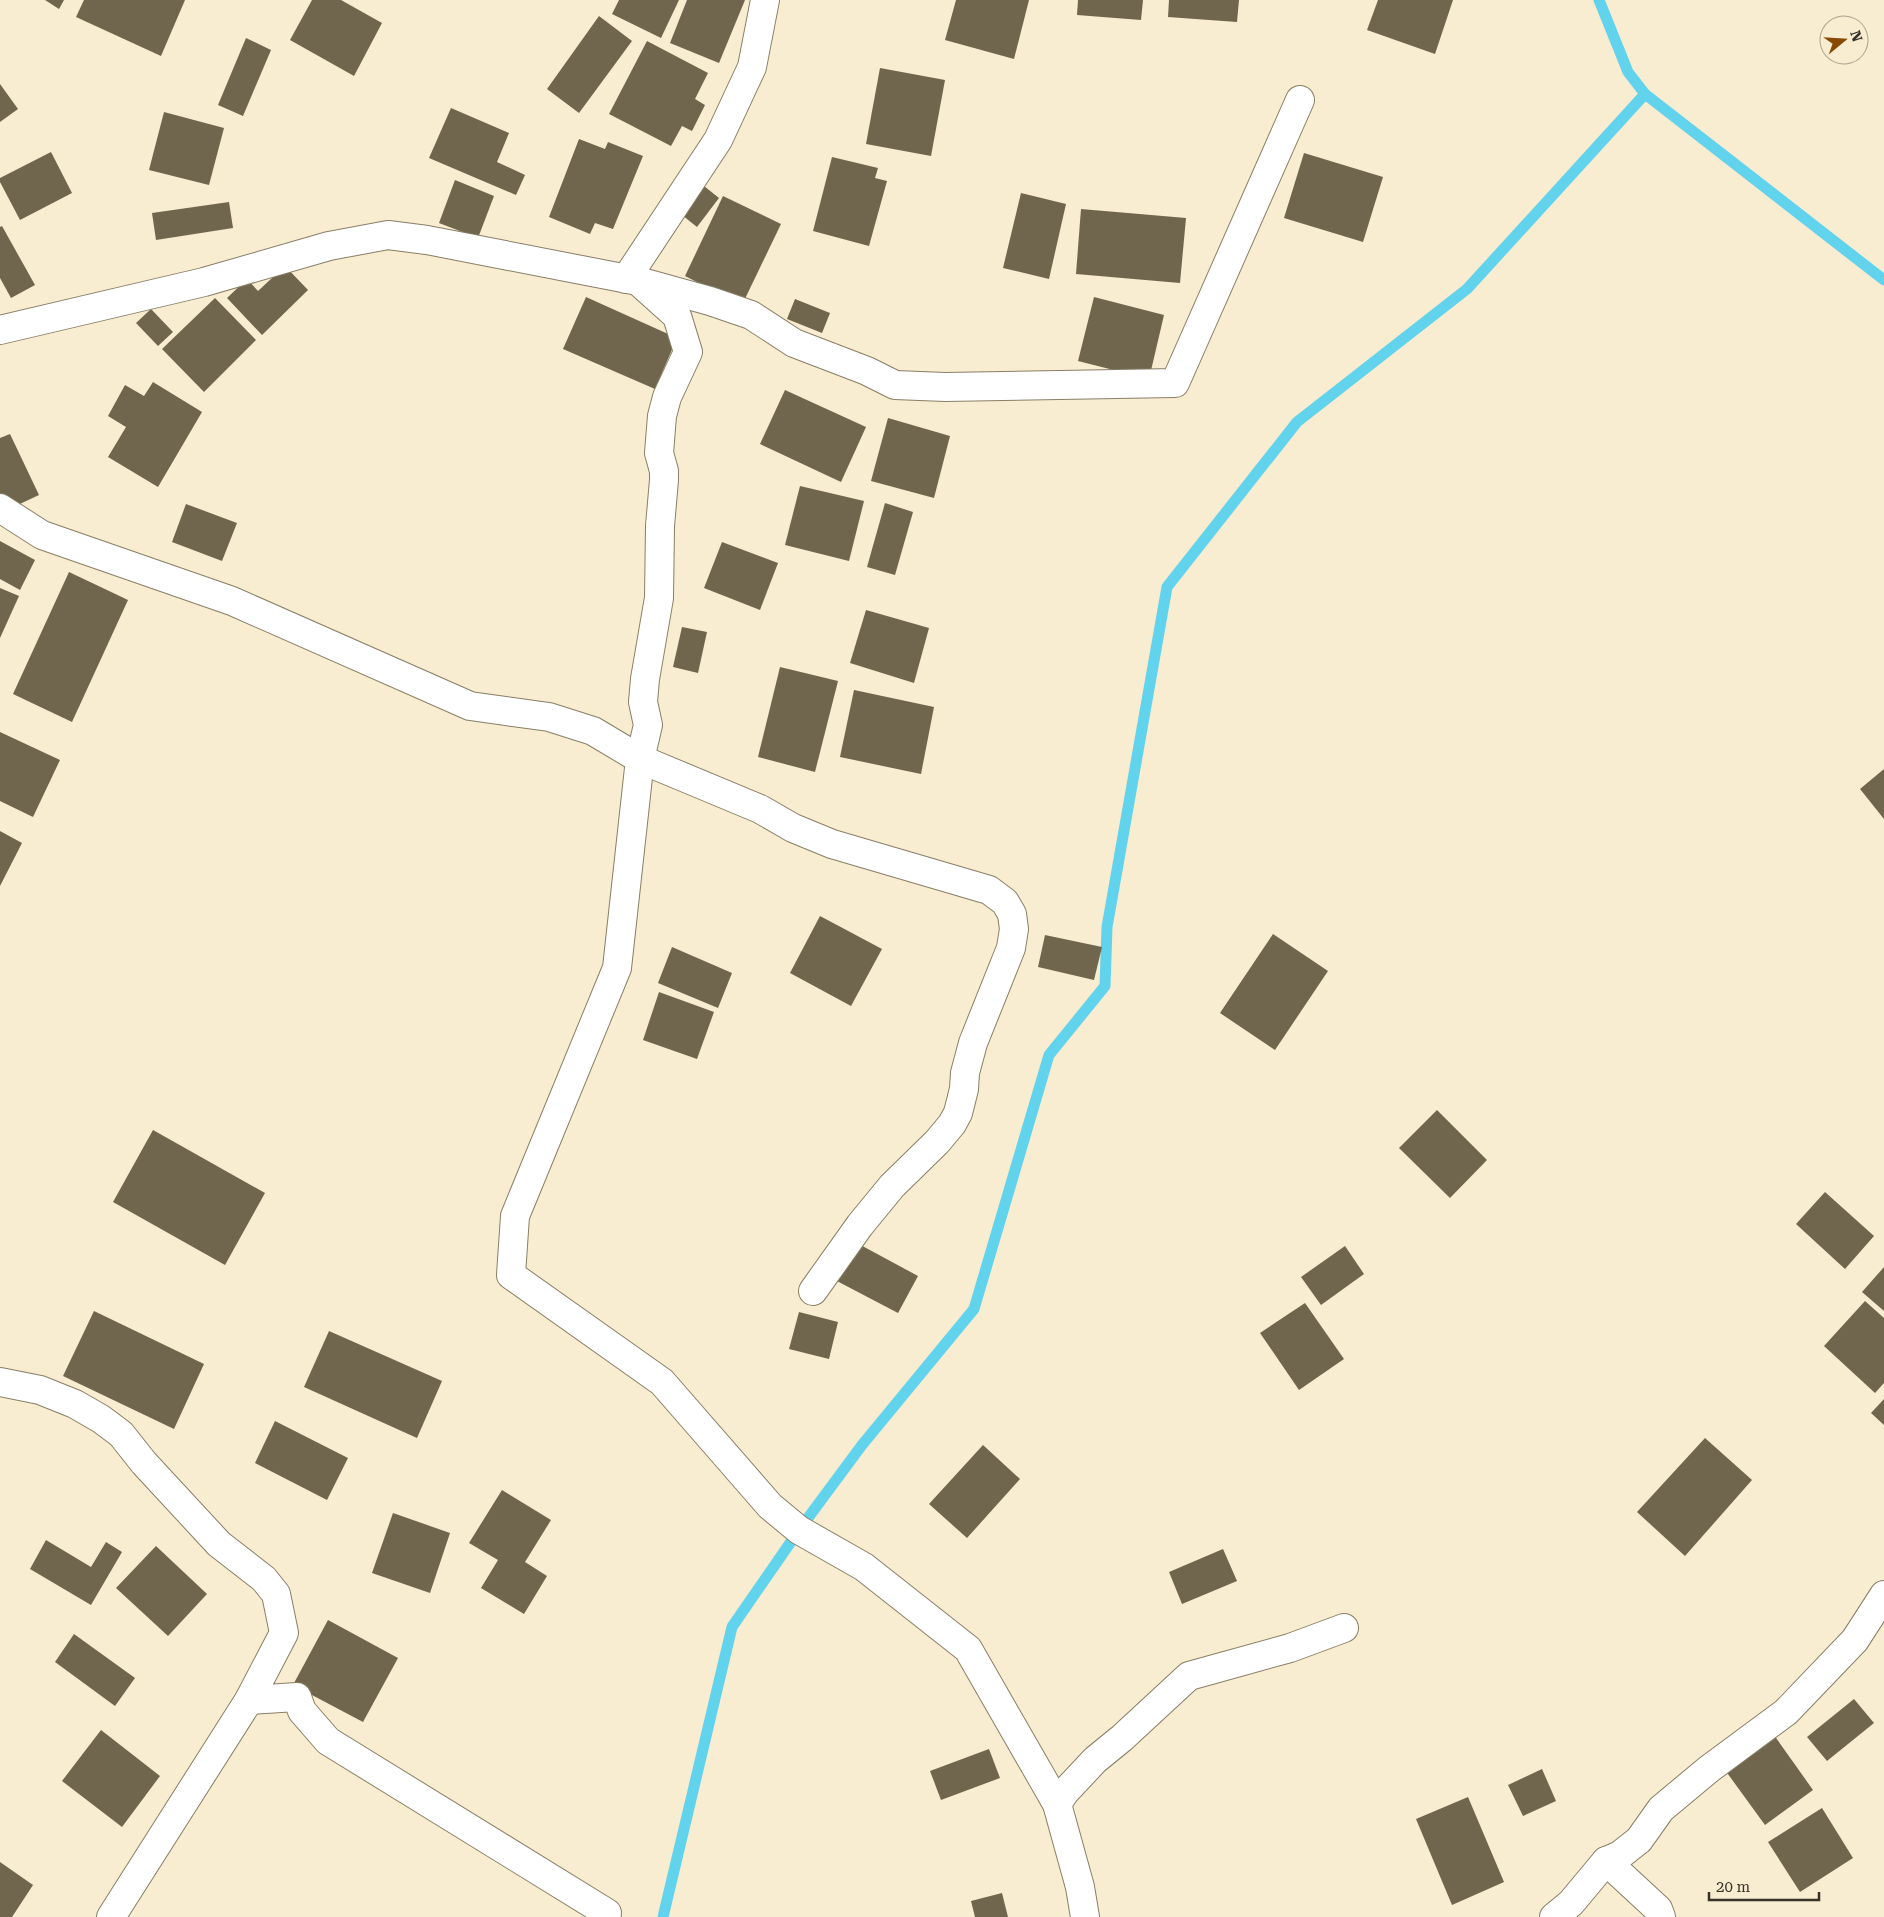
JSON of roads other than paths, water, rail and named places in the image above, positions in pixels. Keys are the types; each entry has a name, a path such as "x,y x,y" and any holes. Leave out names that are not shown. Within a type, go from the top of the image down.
{"street":[{"path":"632,280 718,140 752,67 765,0"},
{"path":"0,330 204,282 329,246 388,235 427,240 632,280 710,301 751,315 794,342 867,371 895,385 945,387 1175,383 1300,100"},
{"path":"632,280 677,316 688,352 667,397 662,416 659,454 664,471 664,480 660,526 659,598 643,702 648,726 640,759 617,968 515,1216 511,1275 662,1382 770,1506 798,1530 864,1567 968,1649 1057,1804 1080,1887 1085,1917"},
{"path":"0,508 42,535 232,601 470,706 548,717 593,731 640,759 760,809 793,828 832,844 989,890 1005,902 1012,914 1014,929 1011,948 973,1043 964,1073 962,1101 958,1113 952,1124 937,1142 892,1186 860,1225 813,1290"},
{"path":"0,1382 40,1390 74,1404 101,1419 121,1434 144,1463 219,1544 264,1579 276,1594 284,1632 249,1700 111,1917"},
{"path":"1554,1917 1571,1903 1606,1861 1620,1855 1639,1840 1661,1810 1709,1769 1786,1712 1855,1640 1884,1595"},
{"path":"1057,1804 1065,1792 1095,1760 1122,1738 1189,1676 1290,1648 1344,1628"},
{"path":"249,1700 297,1697 302,1711 328,1741 607,1913"},
{"path":"1606,1861 1658,1909 1661,1917"}],"waterway":[{"path":"1599,0 1628,72 1645,94 1884,280"},
{"path":"663,1917 732,1627 799,1530 862,1445 974,1309 1049,1055 1105,986 1107,927 1167,587 1297,422 1467,289 1645,94"}]}
